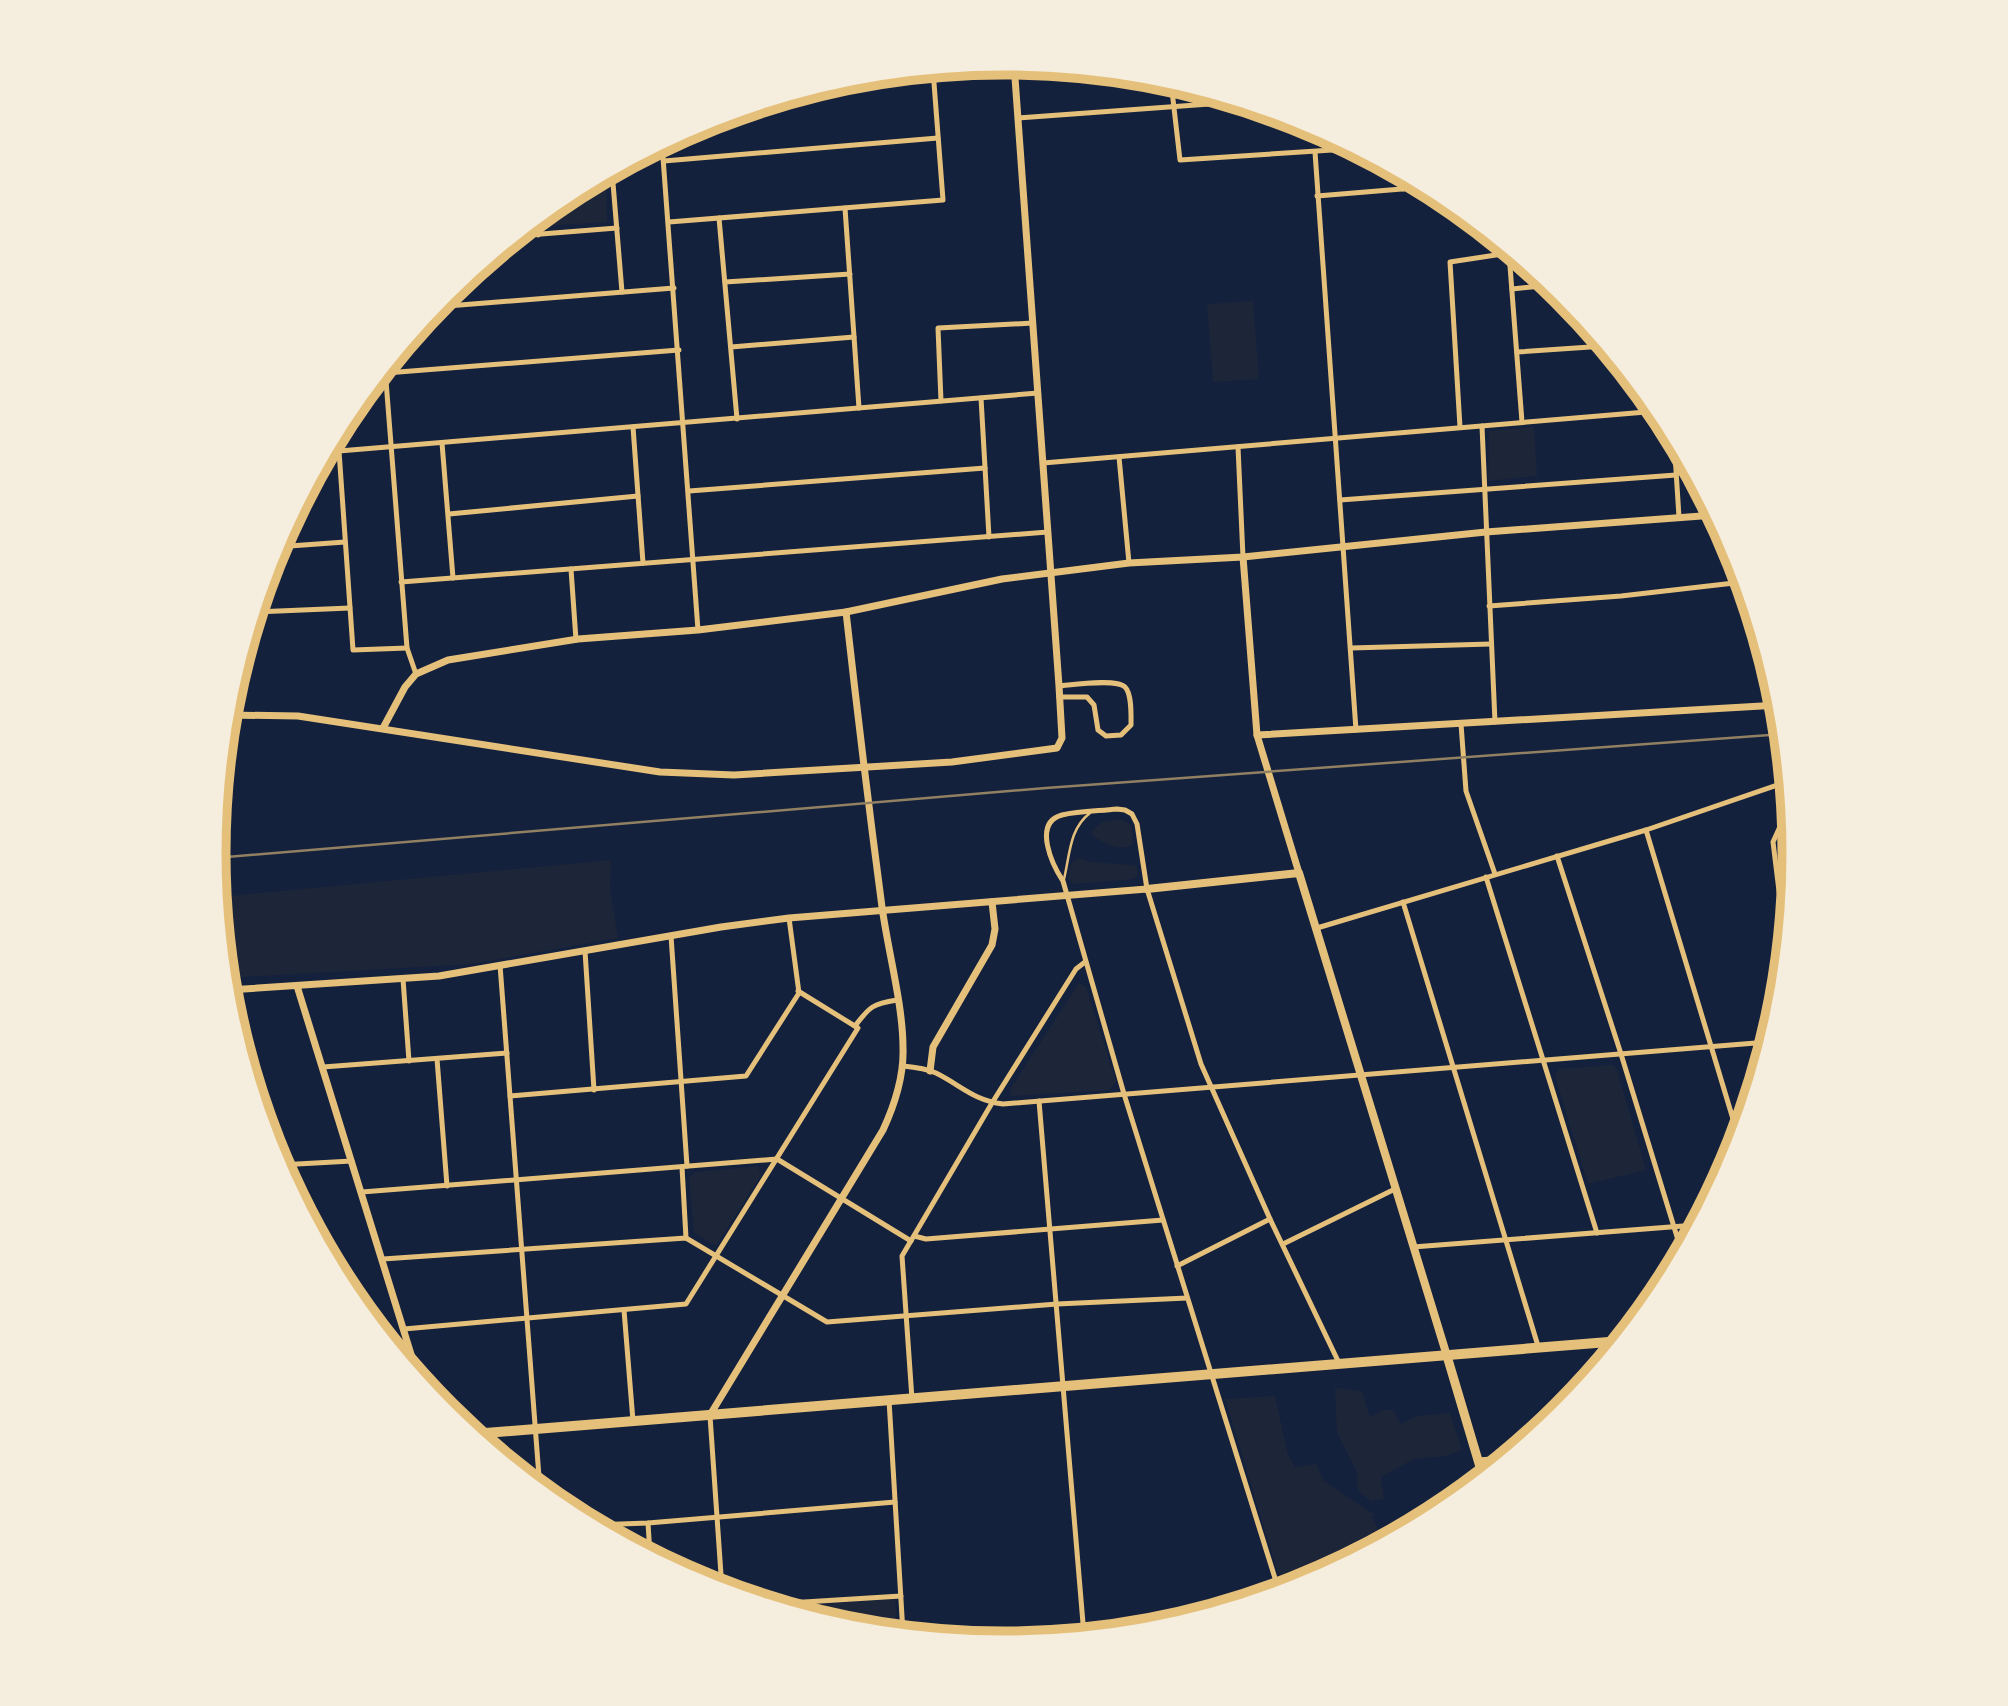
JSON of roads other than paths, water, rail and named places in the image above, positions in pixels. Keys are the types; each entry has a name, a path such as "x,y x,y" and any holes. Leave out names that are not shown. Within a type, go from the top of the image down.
{"highway":[{"path":"485,1433 1609,1341"}],"main road":[{"path":"1147,889 1299,873 1480,1467"}],"street":[{"path":"239,715 298,716 660,772 734,775 952,762 1057,748 1062,742 1059,686 1015,75"},
{"path":"669,222 943,200 934,79"},
{"path":"1172,94 1180,160 1337,150"},
{"path":"1018,118 1212,104"},
{"path":"664,161 938,138"},
{"path":"1315,152 1356,730"},
{"path":"663,154 698,630"},
{"path":"613,180 622,292"},
{"path":"1317,196 1408,189"},
{"path":"845,208 859,408"},
{"path":"719,218 737,419"},
{"path":"533,234 617,228"},
{"path":"1460,428 1450,262 1500,254"},
{"path":"1510,262 1522,422"},
{"path":"725,282 850,274"},
{"path":"1512,289 1537,286"},
{"path":"451,306 674,288"},
{"path":"941,401 938,328 1033,323"},
{"path":"731,347 854,337"},
{"path":"1517,352 1594,347"},
{"path":"396,369 679,350"},
{"path":"387,381 407,648 416,674"},
{"path":"407,648 353,650 339,452 1038,393"},
{"path":"981,398 989,537"},
{"path":"1043,463 1644,412"},
{"path":"1482,426 1495,722"},
{"path":"633,427 643,564"},
{"path":"442,443 453,578"},
{"path":"1238,447 1243,557 1257,735 1299,873"},
{"path":"1119,457 1129,563"},
{"path":"1675,459 1679,517"},
{"path":"689,491 985,468"},
{"path":"1340,500 1676,475"},
{"path":"449,514 638,496"},
{"path":"383,728 405,687 416,674 449,660 576,640 698,630 846,612 1002,579 1129,563 1243,557 1486,533 1705,516"},
{"path":"401,582 1048,532"},
{"path":"289,546 345,542"},
{"path":"571,569 576,640"},
{"path":"1489,607 1733,583"},
{"path":"265,612 350,608"},
{"path":"721,1577 710,1416 883,1130 894,1108 903,1066 904,1046 883,910 846,612"},
{"path":"1351,648 1491,644"},
{"path":"1059,686 1113,682 1123,685 1128,693 1131,725 1121,735 1106,736 1098,730 1094,705 1087,697 1059,697"},
{"path":"1257,735 1768,706"},
{"path":"1461,724 1466,791 1495,874"},
{"path":"1317,928 1646,830 1778,784"},
{"path":"1276,1581 1124,1094 1063,881 1053,865 1047,838 1049,826 1054,819 1062,815 1117,810 1132,814 1137,824 1147,889 1201,1064 1270,1219 1339,1363"},
{"path":"1780,900 1773,842 1781,824"},
{"path":"1646,830 1733,1121"},
{"path":"1557,856 1678,1241"},
{"path":"1486,877 1597,1233"},
{"path":"239,989 439,976 789,918 1147,889"},
{"path":"930,1071 933,1047 992,945 995,929 992,902"},
{"path":"1403,902 1538,1346"},
{"path":"510,1096 746,1076 798,991 789,918"},
{"path":"671,936 681,1083 686,1238"},
{"path":"585,951 594,1090"},
{"path":"912,1399 902,1256 992,1103 1076,969 1085,962"},
{"path":"500,965 539,1476"},
{"path":"403,979 409,1061"},
{"path":"297,986 412,1358"},
{"path":"404,1329 686,1304 858,1028 798,991"},
{"path":"855,1026 876,1003 897,1000"},
{"path":"903,1066 930,1071 985,1102 1003,1104 1758,1043"},
{"path":"323,1067 507,1053"},
{"path":"437,1059 447,1185"},
{"path":"1039,1101 1083,1626"},
{"path":"362,1192 777,1159 912,1239 1163,1220"},
{"path":"291,1164 352,1161"},
{"path":"1283,1244 1395,1189"},
{"path":"1177,1266 1270,1219"},
{"path":"1413,1247 1687,1226"},
{"path":"383,1259 686,1238 827,1322 1057,1304 1187,1298"},
{"path":"624,1310 633,1422"},
{"path":"889,1400 903,1624"},
{"path":"1478,1460 1491,1459"},
{"path":"611,1525 648,1524 895,1503"},
{"path":"648,1524 649,1545"},
{"path":"797,1602 901,1595"}],"lane":[{"path":"1063,881 1075,830 1090,813"}],"railway":[{"path":"226,857 1046,788 1772,735"}]}
